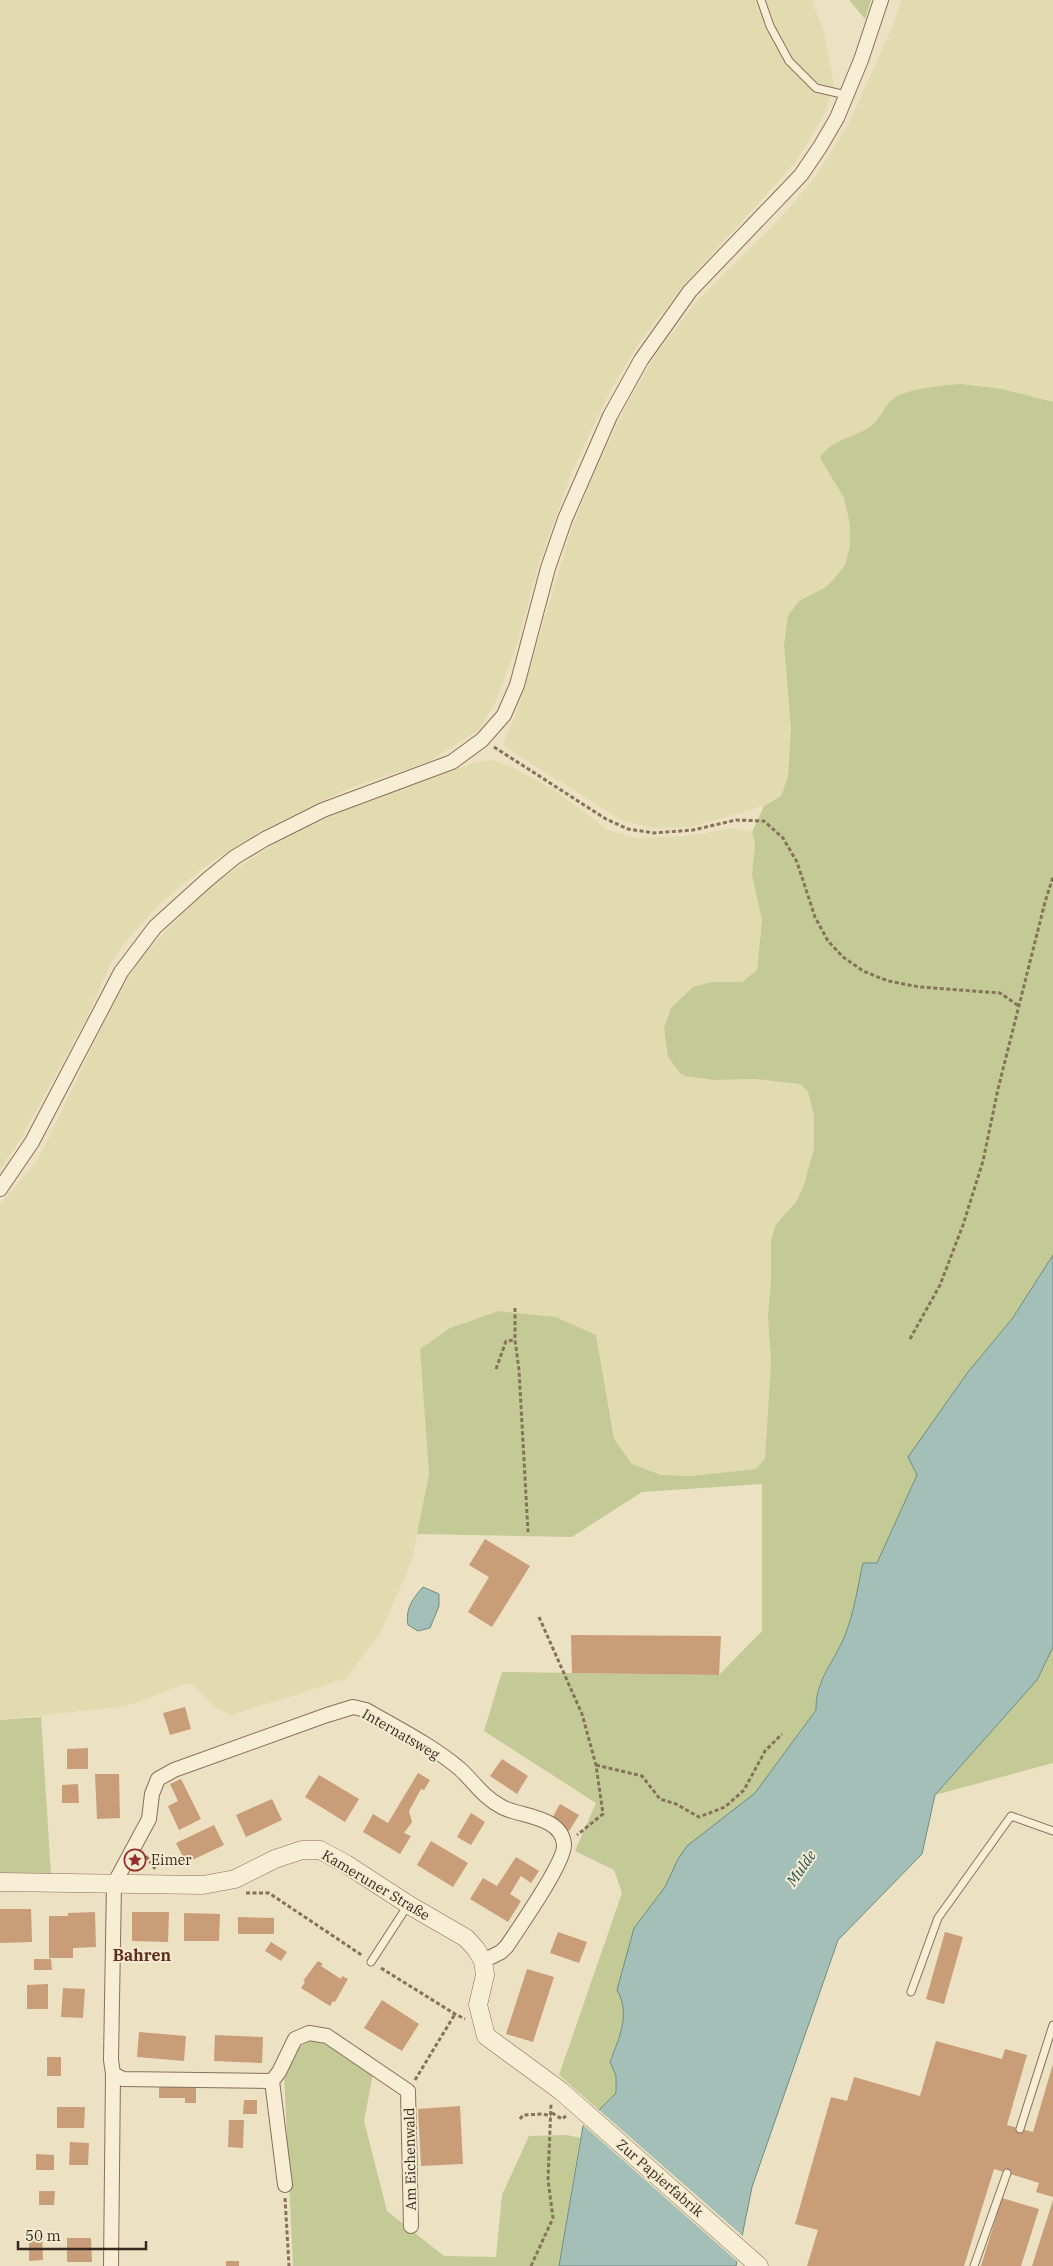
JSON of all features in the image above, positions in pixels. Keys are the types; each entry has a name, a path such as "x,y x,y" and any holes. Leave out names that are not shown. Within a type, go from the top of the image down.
{"street":[{"path":"0,1189 32,1142 121,972 155,927 206,880 235,857 265,839 323,810 452,762 482,740 504,716 517,685 548,568 565,519 610,416 641,360 690,290 801,175 832,126 861,60 881,0"},
{"name":"Internatsweg","path":"114,1884 149,1818 152,1794 158,1779 174,1770 353,1707 366,1710 432,1750 460,1770 478,1791 500,1806 544,1821 556,1828 564,1844"},
{"path":"555,2087 486,2036 478,2005 485,1975 483,1961 501,1952 507,1946 560,1861 564,1844"},
{"name":"Kameruner Straße","path":"0,1882 203,1885 235,1879 275,1859 302,1850 320,1850 346,1864 408,1905 466,1938 476,1949 483,1961"},
{"path":"111,2266 113,2074 111,2060 114,1884"},
{"name":"Am Eichenwald","path":"272,2081 279,2072 295,2039 309,2033 327,2036 408,2091 411,2226"},
{"path":"113,2074 123,2079 272,2081 284,2185"},
{"name":"Zur Papierfabrik","path":"555,2087 759,2266"}],"lane":[{"path":"761,0 770,26 789,61 816,88 846,95"},
{"path":"911,1992 938,1918 1011,1816 1053,1831"},
{"path":"371,1962 408,1905"},
{"path":"1020,2129 1053,2025"},
{"path":"974,2266 1007,2173"}],"path":[{"path":"482,740 606,819 628,829 654,833 693,830 736,820 764,822 783,838 797,862 815,917 828,941 843,957 864,972 888,981 920,987 1000,993 1019,1006"},
{"path":"910,1339 940,1285 963,1225 983,1161 998,1089 1053,877"},
{"path":"515,1308 515,1340 519,1370 528,1532"},
{"path":"496,1370 506,1341 515,1340"},
{"path":"540,1617 582,1714 596,1765 603,1814 564,1844"},
{"path":"596,1765 642,1776 660,1800 676,1804 699,1817 725,1807 744,1790 765,1751 782,1734"},
{"path":"133,1850 144,1853 155,1867 156,1885"},
{"path":"242,1892 269,1893 371,1962 455,2014 408,2091"},
{"path":"531,2266 553,2218 548,2180 551,2116 555,2087"},
{"path":"520,2119 523,2115 543,2114 551,2116"},
{"path":"284,2185 289,2266"}],"shaded area":[{"path":"0,0 812,0 824,33 834,84 826,111 796,162 685,283 637,346 611,389 572,472 538,566 517,644 495,703 480,729 428,762 352,787 264,829 207,865 161,902 121,947 111,963 86,1019 23,1135 0,1170"},
{"path":"902,0 1053,0 1053,402 1002,389 961,384 894,398 877,422 820,458 844,498 850,525 850,546 845,565 833,580 826,587 799,601 784,645 791,729 788,777 781,796 764,806 691,827 653,828 619,819 503,745 519,705 569,537 591,479 627,404 655,356 697,301 775,224 814,179 849,123 893,25"},
{"path":"493,760 512,767 554,790 608,830 637,838 685,836 733,828 752,832 755,845 752,875 762,921 757,970 742,982 712,982 714,1080 755,1079 800,1084 808,1092 814,1116 814,1148 804,1185 796,1202 776,1224 771,1240 771,1361 765,1458 756,1469 691,1476 661,1475 632,1464 614,1439 596,1335 556,1317 493,1312 450,1328 420,1349 429,1474 412,1561 380,1634 345,1679 231,1715 215,1707 192,1684 185,1683 139,1702 119,1707 0,1720 0,1204 37,1161 117,996 142,956 209,887 283,838 362,802 473,763"}],"green space":[{"path":"849,0 871,0 865,19"},
{"path":"961,384 1002,389 1053,402 1053,1255 1012,1319 968,1372 917,1475 877,1563 863,1563 848,1627 822,1680 816,1709 755,1794 678,1859 665,1887 634,1928 622,2029 610,2062 616,2076 616,2093 600,2111 559,2075 622,1893 614,1870 575,1851 596,1803 484,1731 502,1672 719,1675 762,1631 762,1484 642,1492 572,1537 417,1534 429,1474 420,1349 450,1328 498,1311 556,1317 596,1335 614,1439 632,1464 661,1475 691,1476 756,1469 765,1458 771,1361 768,1315 771,1282 771,1240 776,1224 796,1202 804,1185 814,1148 814,1116 808,1092 800,1084 755,1079 714,1080 685,1076 680,1073 668,1057 664,1028 671,1008 693,987 712,982 742,982 757,970 762,921 752,875 755,845 752,832 764,806 781,796 788,777 791,729 784,645 788,616 799,601 826,587 833,580 845,565 850,546 850,525 844,498 820,458 824,452 835,444 872,425 893,399 906,393 926,388"},
{"path":"1053,1647 1053,1763 935,1795 1037,1680"},
{"path":"41,1717 51,1874 0,1873 0,1720"},
{"path":"310,2040 329,2044 373,2074 364,2121 387,2211 444,2256 496,2257 502,2195 529,2136 567,2135 580,2138 559,2266 293,2266 284,2072 297,2049"}],"water":[{"name":"Mulde","path":"1053,1255 1053,1647 1037,1680 935,1795 922,1854 838,1940 752,2187 736,2266 559,2266 583,2126 616,2093 616,2076 610,2062 620,2035 623,2017 621,1999 617,1990 634,1928 665,1887 678,1859 687,1846 755,1793 816,1710 822,1680 848,1627 863,1563 877,1563 917,1475 908,1457 968,1372 1012,1319"},
{"path":"423,1587 439,1594 439,1606 430,1628 418,1631 408,1625 407,1619 413,1600"}],"pier":[{"path":"598,2109 744,2237 739,2263 582,2124"}],"building":[{"path":"485,1539 530,1566 492,1627 468,1612 489,1577 469,1565"},
{"path":"571,1635 721,1636 719,1675 572,1673"},
{"path":"185,1707 191,1729 170,1735 163,1713"},
{"path":"88,1748 88,1769 67,1769 67,1749"},
{"path":"502,1759 528,1776 517,1794 490,1776"},
{"path":"418,1773 430,1780 424,1790 421,1789 409,1811 412,1822 404,1833 411,1836 400,1854 363,1832 373,1814 388,1823"},
{"path":"95,1774 119,1774 120,1818 97,1819"},
{"path":"319,1775 359,1799 345,1822 305,1797"},
{"path":"181,1779 201,1819 179,1830 168,1806 178,1801 170,1784"},
{"path":"78,1784 79,1803 62,1803 62,1785"},
{"path":"272,1799 282,1820 246,1837 236,1815"},
{"path":"560,1804 579,1815 569,1831 551,1820"},
{"path":"471,1813 485,1822 471,1845 457,1837"},
{"path":"214,1825 224,1845 186,1863 176,1843"},
{"path":"431,1841 468,1863 453,1887 417,1865"},
{"path":"516,1857 539,1871 531,1883 521,1876 510,1894 521,1901 508,1922 470,1899 483,1878 497,1886"},
{"path":"0,1909 31,1909 32,1942 0,1943"},
{"path":"95,1912 96,1947 73,1948 73,1958 49,1958 49,1916 68,1916 68,1913"},
{"path":"132,1912 169,1912 168,1942 132,1941"},
{"path":"184,1913 220,1914 219,1941 184,1941"},
{"path":"238,1917 274,1918 274,1934 238,1934"},
{"path":"558,1932 587,1942 579,1963 550,1953"},
{"path":"945,1932 963,1937 944,2004 926,1999"},
{"path":"271,1942 287,1952 281,1961 265,1951"},
{"path":"34,1959 51,1959 52,1970 34,1970"},
{"path":"318,1961 323,1964 321,1966 341,1979 342,1976 348,1979 335,2002 333,2001 330,2006 301,1988 305,1982 303,1981"},
{"path":"527,1969 554,1977 533,2042 506,2034"},
{"path":"48,1984 48,2009 27,2009 27,1985"},
{"path":"63,1988 85,1989 83,2018 61,2017"},
{"path":"382,2000 419,2024 402,2051 364,2028"},
{"path":"139,2032 186,2036 184,2061 137,2057"},
{"path":"215,2035 263,2037 262,2063 214,2061"},
{"path":"936,2041 1002,2059 1005,2049 1027,2055 1007,2125 1033,2132 1053,2064 1053,2197 1036,2192 1039,2183 994,2169 964,2266 807,2266 818,2230 795,2224 831,2097 847,2101 854,2077 920,2096"},
{"path":"47,2057 61,2057 61,2076 47,2076"},
{"path":"159,2087 196,2087 196,2103 185,2103 185,2098 159,2098"},
{"path":"244,2100 257,2100 257,2114 243,2114"},
{"path":"460,2106 463,2164 421,2166 418,2109"},
{"path":"57,2107 85,2107 84,2128 57,2128"},
{"path":"229,2120 244,2120 243,2148 228,2147"},
{"path":"70,2142 89,2143 88,2165 69,2165"},
{"path":"36,2154 54,2155 54,2170 36,2170"},
{"path":"39,2191 55,2191 54,2205 39,2205"},
{"path":"1002,2198 1039,2209 1021,2266 981,2266"},
{"path":"1053,2200 1053,2266 1032,2266"},
{"path":"29,2230 42,2230 43,2260 29,2261"},
{"path":"67,2238 91,2238 92,2262 67,2262"},
{"path":"226,2261 239,2261 239,2266 226,2266"}],"place":[{"name":"Eimer","path":"135,1860"}],"district":[{"name":"Bahren","path":"142,1955"}]}
